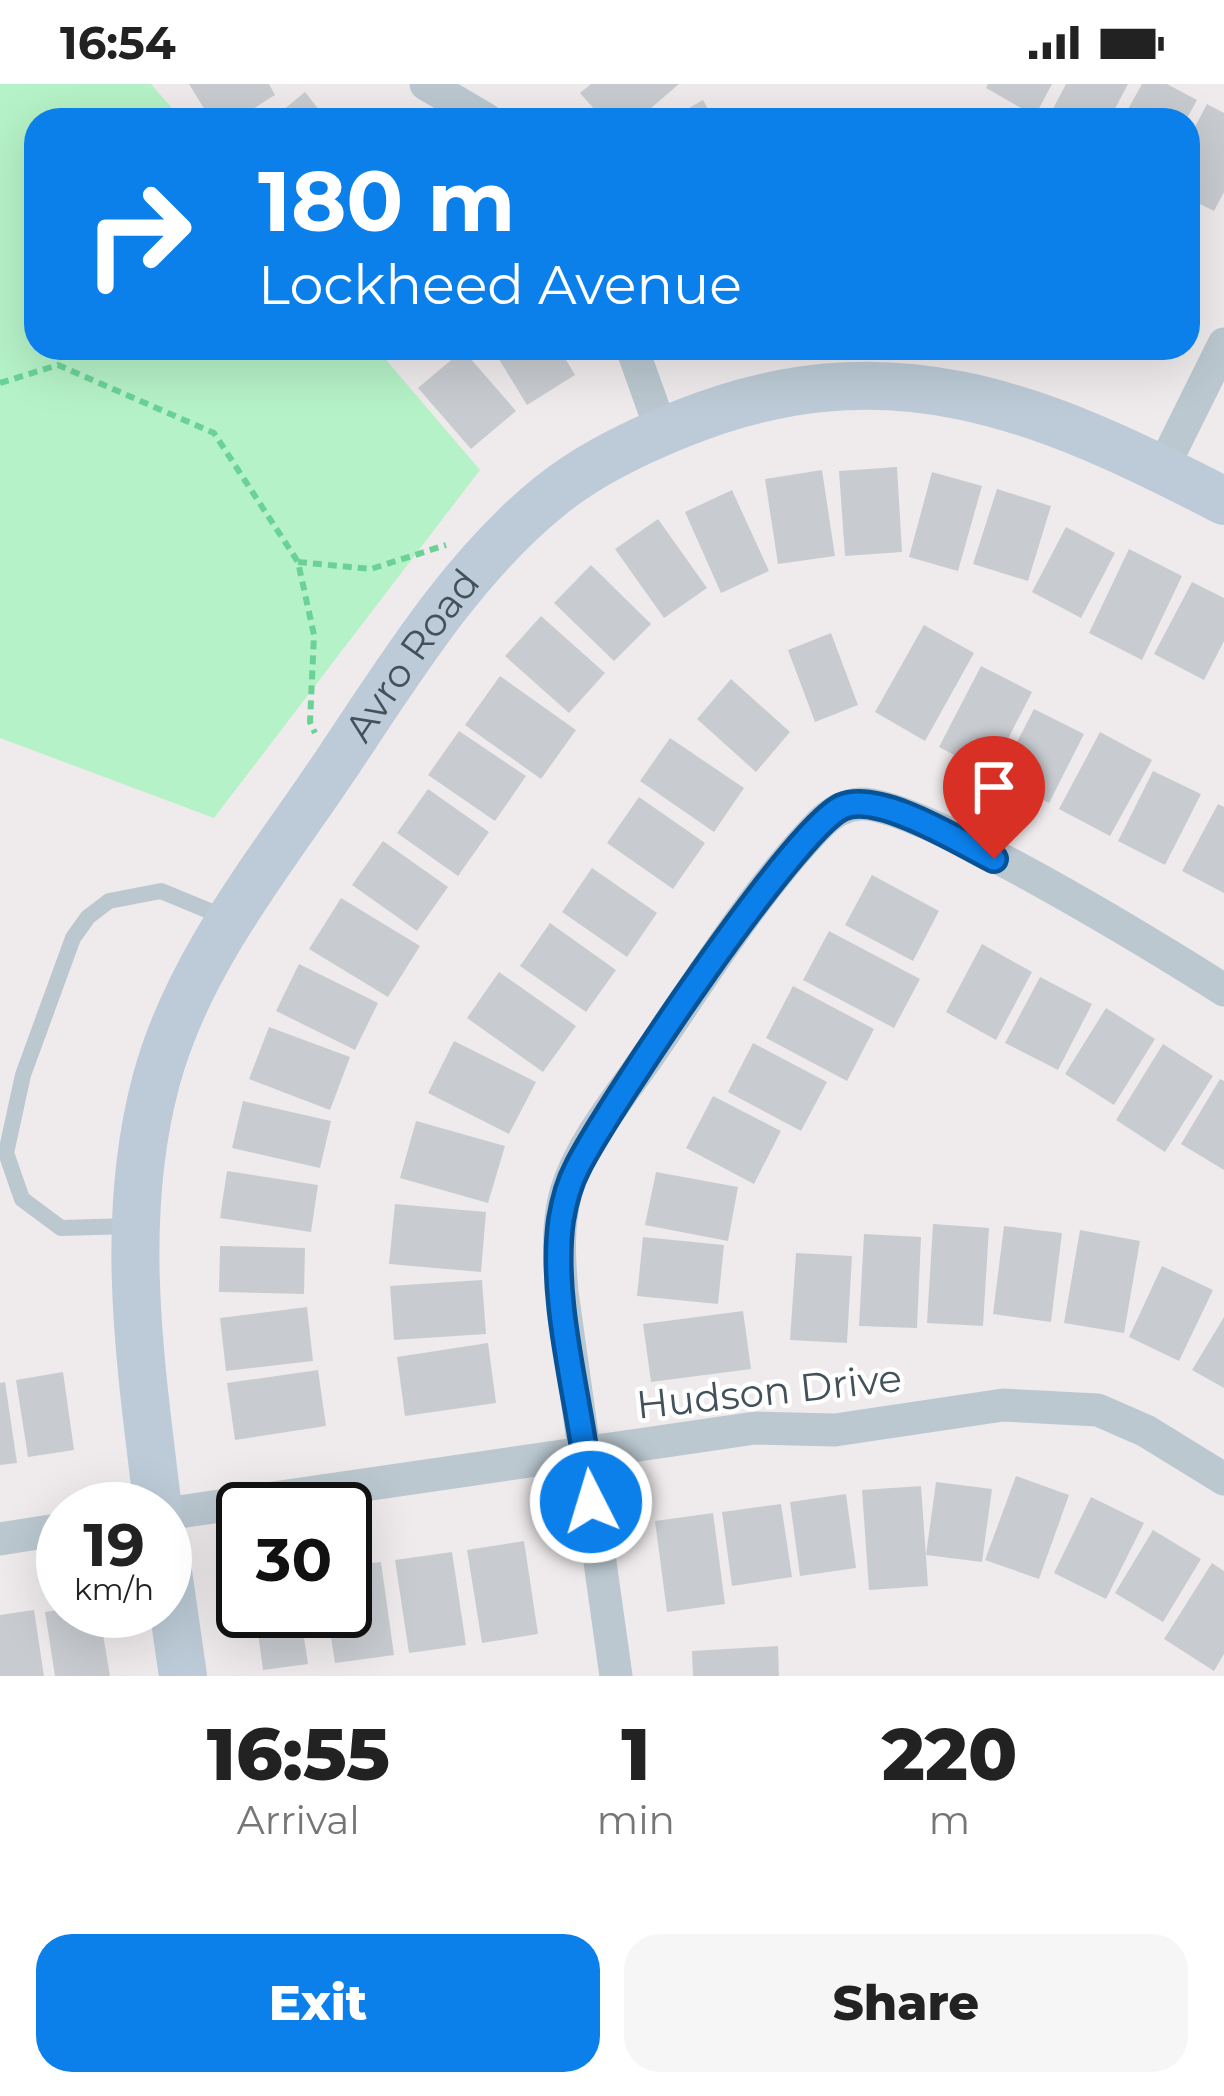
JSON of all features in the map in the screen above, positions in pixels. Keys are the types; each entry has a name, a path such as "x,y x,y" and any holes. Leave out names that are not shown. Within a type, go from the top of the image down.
{"street":[{"path":"426,84 467,108"},
{"path":"1162,469 1224,344"},
{"path":"636,360 662,432"},
{"name":"Avro Road","path":"157,1482 136,1344 136,1226 154,1086 173,1028 230,920 430,626 520,526 586,471 712,411 779,395 896,382 992,400 1162,469 1224,501"},
{"path":"616,1676 558,1250 567,1190 607,1116 731,936 821,823 843,807 866,803 913,818 1138,935 1224,990"},
{"name":"Hudson Drive","path":"192,1508 755,1429 835,1430 1003,1405 1098,1410 1146,1431 1224,1479"},
{"path":"0,1539 36,1533"},
{"path":"178,1638 183,1676"}],"lane":[{"path":"136,1226 62,1228 22,1199 6,1154 23,1075 73,938 109,901 161,891 230,920"}],"path":[{"path":"0,383 58,365 214,433 298,562 314,635 310,722 333,768"},
{"path":"298,562 371,569 458,542"}],"green space":[{"path":"0,84 151,84 172,108 24,108 24,360 386,360 480,470 214,818 0,738"}],"building":[{"path":"189,84 269,84 275,95 254,108 204,108"},
{"path":"591,84 679,84 651,108 593,108 580,93"},
{"path":"988,84 1052,84 1039,108 1021,108 986,88"},
{"path":"1066,84 1128,84 1115,108 1053,108"},
{"path":"1142,84 1167,84 1197,100 1193,108 1129,108"},
{"path":"305,92 318,108 286,108"},
{"path":"1207,104 1224,113 1224,192 1214,211 1200,204 1200,117"},
{"path":"451,360 472,360 516,411 471,449 418,388"},
{"path":"499,360 566,360 575,375 527,405"},
{"path":"897,467 902,552 845,556 839,471"},
{"path":"822,470 835,556 778,564 765,479"},
{"path":"932,472 982,486 958,571 909,557"},
{"path":"997,489 1051,506 1028,581 973,564"},
{"path":"732,490 769,571 721,593 685,512"},
{"path":"658,519 707,588 664,618 615,549"},
{"path":"1066,527 1115,553 1081,618 1032,592"},
{"path":"1129,549 1182,576 1142,660 1089,633"},
{"path":"591,565 651,624 614,661 554,603"},
{"path":"1192,582 1224,598 1224,641 1204,680 1154,654"},
{"path":"541,616 605,673 569,713 505,656"},
{"path":"924,625 974,653 925,741 875,712"},
{"path":"831,633 858,705 815,722 788,650"},
{"path":"981,666 1032,692 990,774 939,747"},
{"path":"500,676 576,730 541,779 465,725"},
{"path":"731,679 790,732 756,772 697,719"},
{"path":"1034,709 1084,734 1049,803 999,777"},
{"path":"459,731 526,776 495,821 428,775"},
{"path":"1100,732 1152,760 1110,836 1059,809"},
{"path":"670,738 744,788 714,832 640,781"},
{"path":"1153,771 1201,794 1165,865 1118,841"},
{"path":"428,789 489,832 458,876 397,833"},
{"path":"639,797 705,843 673,889 607,843"},
{"path":"1218,804 1224,807 1224,893 1182,871"},
{"path":"383,841 448,887 417,931 352,885"},
{"path":"592,868 657,913 627,957 562,912"},
{"path":"872,875 939,911 913,961 845,925"},
{"path":"341,898 420,946 388,997 309,949"},
{"path":"550,923 616,970 586,1012 520,966"},
{"path":"829,931 920,979 894,1028 803,980"},
{"path":"982,944 1032,972 996,1040 946,1012"},
{"path":"299,964 378,1003 355,1050 276,1011"},
{"path":"499,972 576,1026 543,1072 467,1018"},
{"path":"1040,977 1092,1004 1058,1070 1005,1043"},
{"path":"793,986 874,1029 847,1081 766,1038"},
{"path":"1106,1008 1155,1039 1114,1105 1065,1074"},
{"path":"269,1027 350,1057 330,1110 249,1079"},
{"path":"454,1041 536,1082 509,1134 428,1093"},
{"path":"753,1043 827,1082 801,1131 728,1092"},
{"path":"1163,1044 1213,1076 1165,1152 1116,1120"},
{"path":"1220,1079 1224,1081 1224,1170 1181,1144"},
{"path":"713,1096 781,1131 754,1184 686,1148"},
{"path":"243,1101 331,1121 320,1168 232,1148"},
{"path":"416,1121 505,1146 488,1203 400,1178"},
{"path":"227,1171 318,1185 311,1232 220,1218"},
{"path":"656,1172 738,1187 728,1241 645,1225"},
{"path":"395,1204 486,1212 481,1272 389,1264"},
{"path":"933,1224 989,1228 983,1326 927,1323"},
{"path":"1004,1226 1062,1233 1051,1322 993,1314"},
{"path":"1080,1230 1140,1241 1124,1333 1064,1323"},
{"path":"864,1234 921,1237 917,1328 859,1326"},
{"path":"643,1237 724,1245 718,1304 637,1296"},
{"path":"220,1246 305,1248 304,1294 219,1292"},
{"path":"796,1253 852,1256 847,1343 790,1340"},
{"path":"1162,1266 1213,1290 1179,1361 1129,1337"},
{"path":"482,1280 486,1334 394,1340 390,1286"},
{"path":"307,1307 313,1361 226,1371 220,1318"},
{"path":"743,1311 751,1369 651,1382 643,1324"},
{"path":"1224,1317 1224,1388 1192,1370"},
{"path":"488,1343 496,1403 405,1416 397,1357"},
{"path":"318,1370 326,1426 235,1440 227,1383"},
{"path":"63,1372 74,1450 28,1457 16,1380"},
{"path":"5,1382 17,1463 0,1465 0,1383"},
{"path":"1016,1476 1069,1495 1039,1579 985,1560"},
{"path":"936,1482 992,1489 982,1562 926,1555"},
{"path":"921,1486 928,1586 869,1590 862,1490"},
{"path":"846,1494 856,1568 800,1576 790,1502"},
{"path":"1091,1497 1144,1523 1106,1599 1054,1573"},
{"path":"781,1504 792,1577 732,1586 722,1512"},
{"path":"713,1513 725,1604 667,1612 655,1521"},
{"path":"1153,1530 1201,1559 1163,1622 1115,1593"},
{"path":"524,1541 538,1634 482,1643 467,1550"},
{"path":"452,1552 466,1645 409,1653 395,1560"},
{"path":"381,1562 394,1655 335,1663 331,1638 372,1638 372,1563"},
{"path":"1212,1563 1224,1571 1224,1654 1214,1671 1164,1639"},
{"path":"34,1610 44,1676 0,1676 0,1615"},
{"path":"49,1638 104,1638 110,1676 55,1676"},
{"path":"259,1638 304,1638 308,1664 263,1670"},
{"path":"778,1646 779,1676 693,1676 692,1651"}],"route":[{"path":"591,1502 558,1250 567,1190 607,1116 731,936 821,823 843,807 866,803 913,818 994,859"}]}
